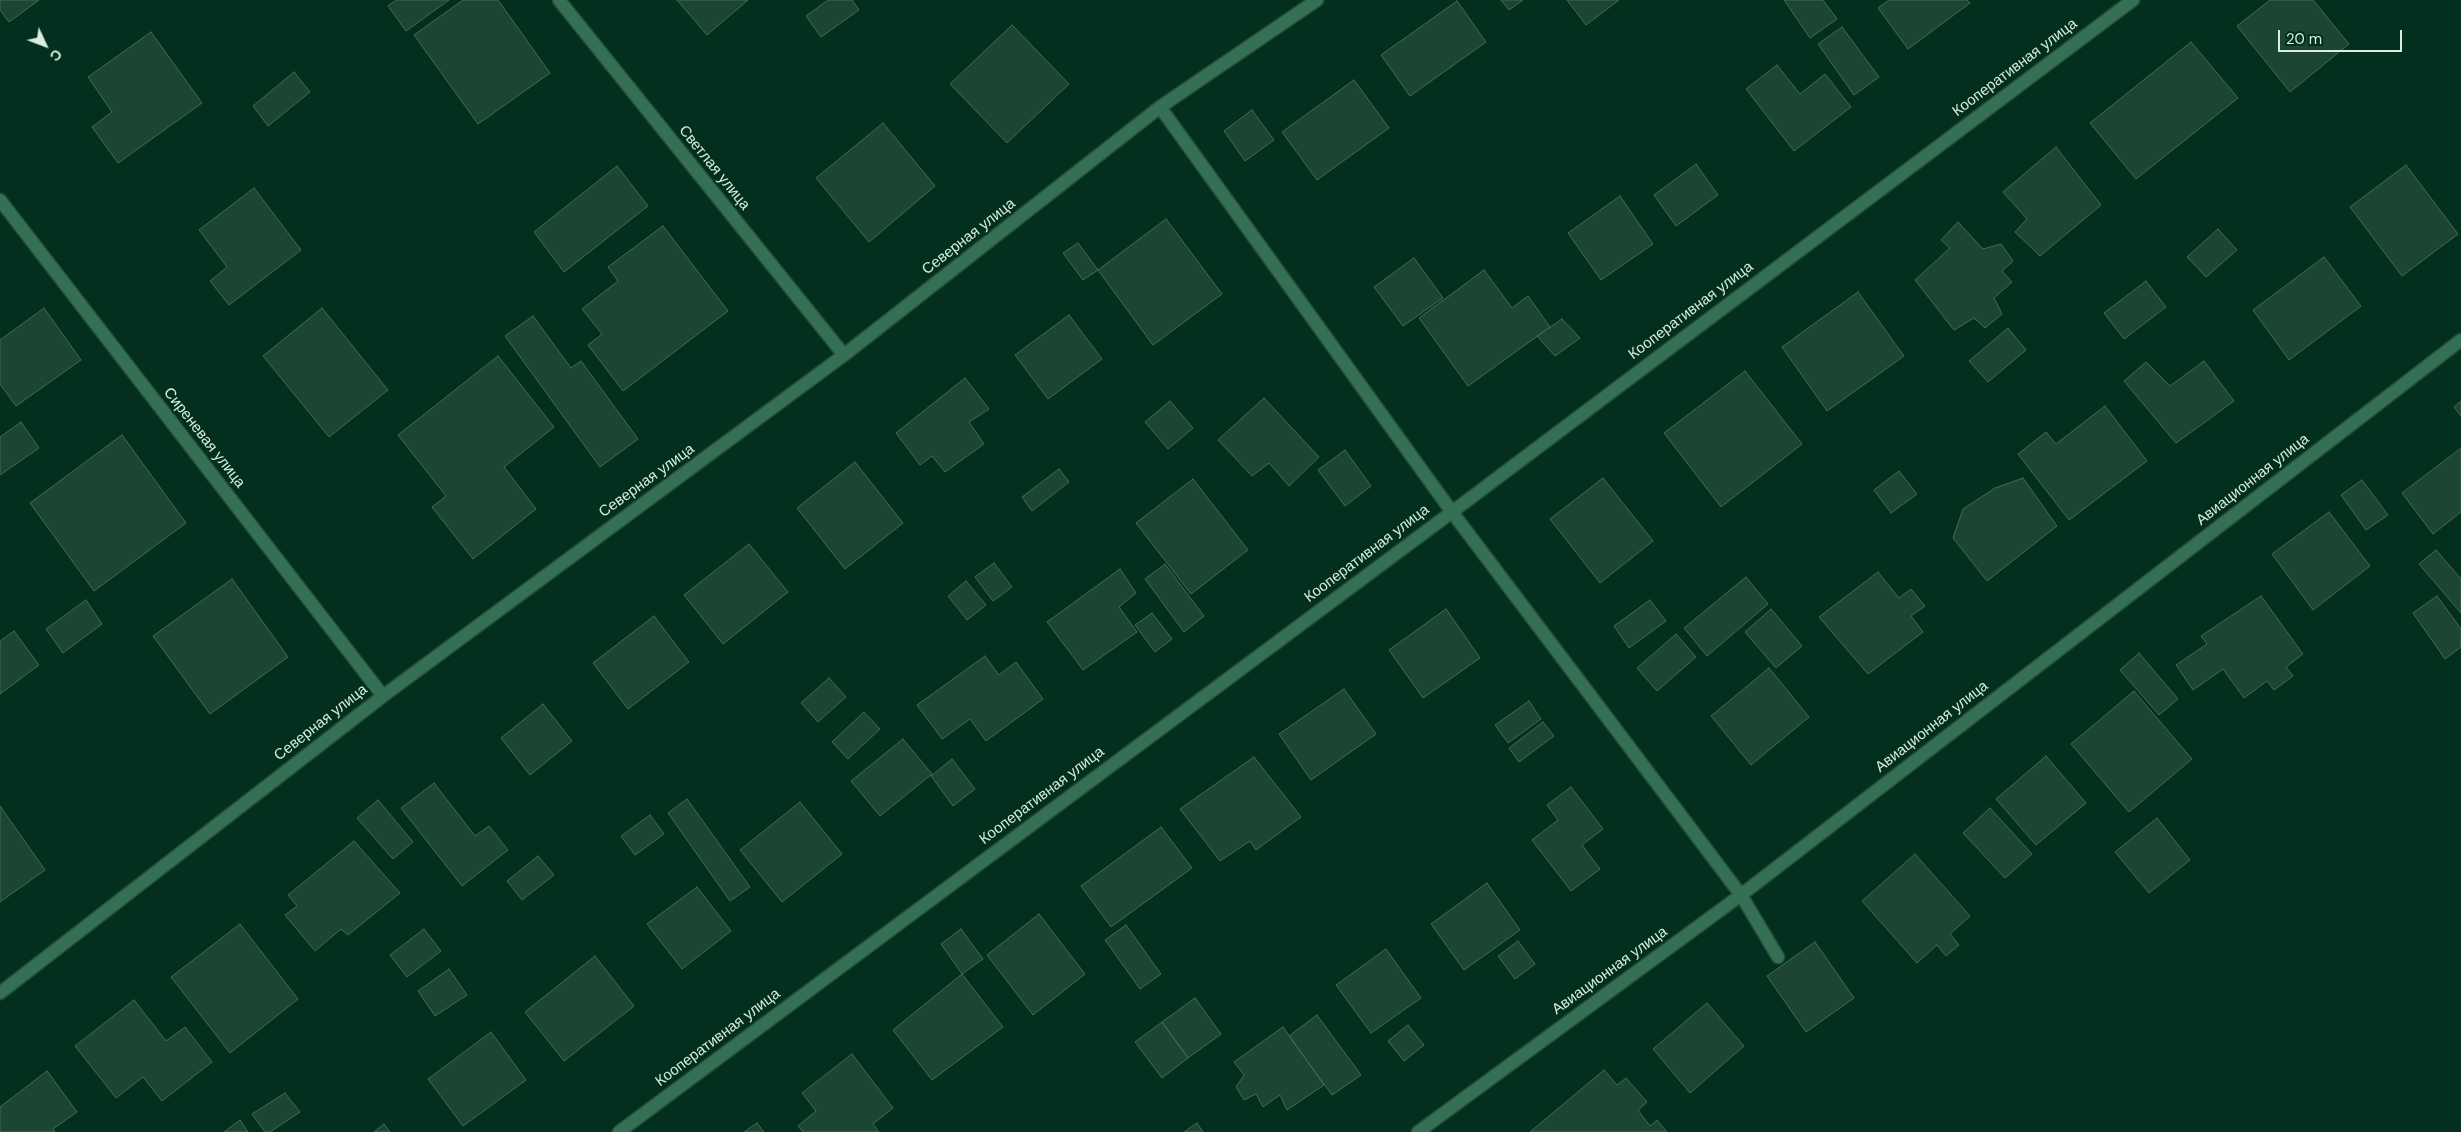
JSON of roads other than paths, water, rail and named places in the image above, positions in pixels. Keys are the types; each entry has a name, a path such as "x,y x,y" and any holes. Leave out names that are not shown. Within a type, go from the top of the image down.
{"street":[{"name":"Светлая улица","path":"559,0 844,355"},
{"name":"Северная улица","path":"0,993 382,696 844,355 1160,107 1317,0"},
{"name":"Кооперативная улица","path":"619,1132 1452,512 2133,0"},
{"path":"1160,107 1452,512 1742,895 1778,957"},
{"name":"Сиреневая улица","path":"0,200 382,696"},
{"name":"Авиационная улица","path":"1418,1132 1742,895 2461,340"}]}
